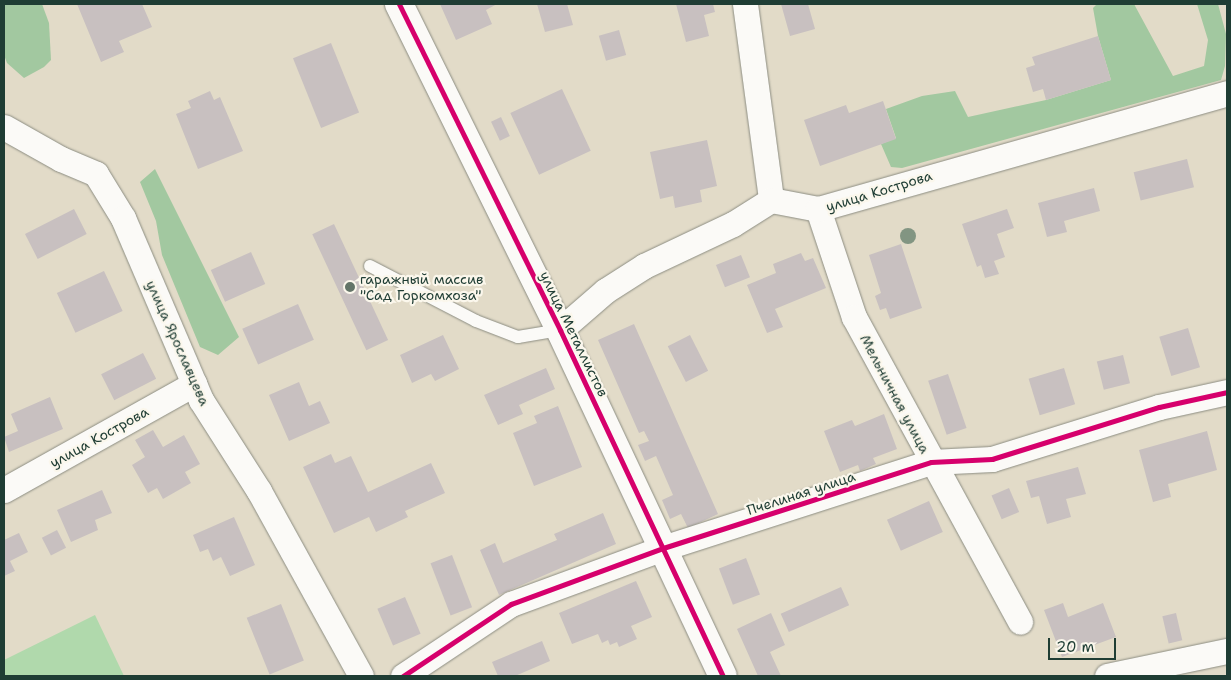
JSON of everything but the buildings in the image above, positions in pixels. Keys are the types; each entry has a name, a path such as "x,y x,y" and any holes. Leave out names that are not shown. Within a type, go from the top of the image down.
{"street":[{"name":"улица Металлистов","path":"399,4 560,330 723,676"},
{"path":"560,330 605,290 644,266 733,224 771,200 745,4"},
{"name":"улица Кострова","path":"771,200 818,209 1227,93"},
{"name":"улица Ярославцева","path":"4,127 61,159 96,174 123,218 201,400 258,491 361,676"},
{"name":"Мельничная улица","path":"818,209 854,317 931,462 1020,622"},
{"name":"улица Кострова","path":"4,490 194,384"},
{"name":"Пчелиная улица","path":"403,676 510,604 663,548 931,462 992,459 1159,407 1227,392"},
{"path":"1107,676 1227,651"}],"lane":[{"path":"370,266 476,321 518,337 560,330"}],"green space":[{"path":"4,4 42,4 49,23 51,60 44,67 24,78 7,63 4,55"},
{"path":"1097,4 1134,4 1173,76 1204,66 1208,40 1197,4 1218,4 1226,34 1225,66 1221,80 902,168 891,167 881,144 896,138 886,109 922,96 955,91 968,117 1046,100 1111,80 1098,36 1093,8"},
{"path":"155,169 239,337 218,355 200,347 162,255 156,221 140,182"},
{"path":"95,615 124,676 4,676 4,660"}],"cycle path":[{"path":"399,4 560,330 723,676"},
{"path":"403,676 511,604 663,548 931,462 992,459 1159,407 1227,392"}],"place":[{"name":"гаражный массив \"Сад Горкомхоза\"","path":"350,287"}]}
